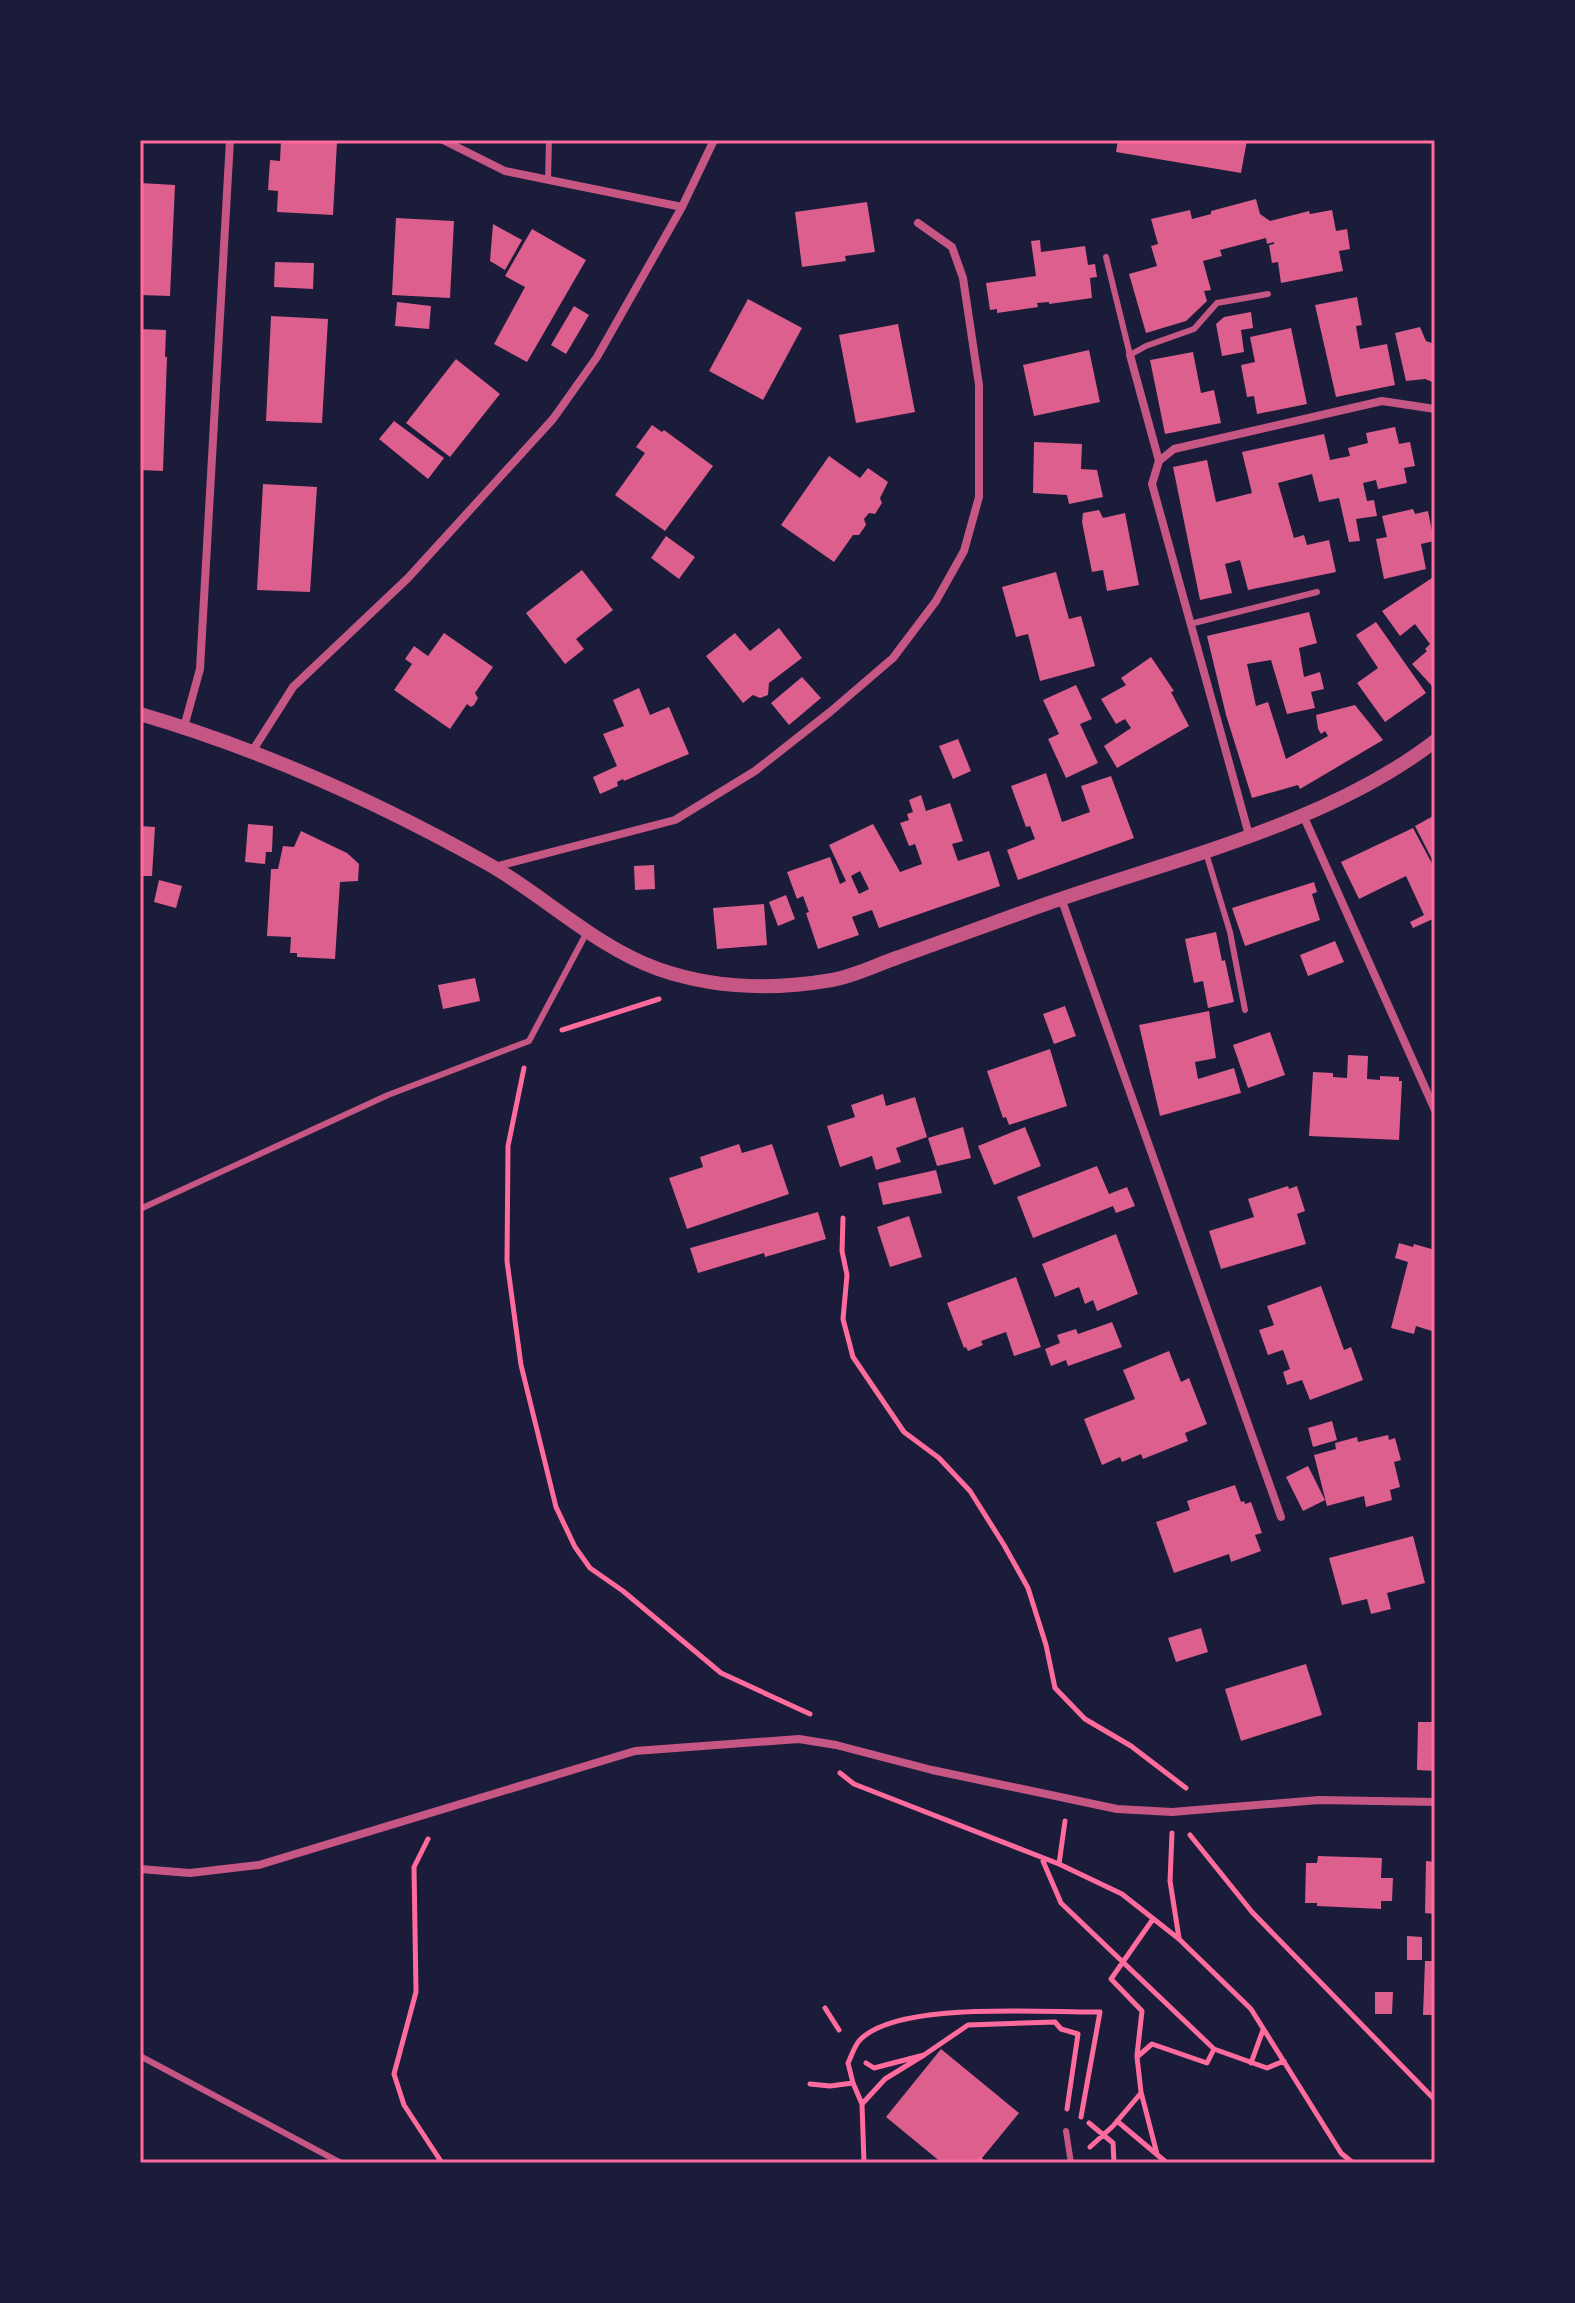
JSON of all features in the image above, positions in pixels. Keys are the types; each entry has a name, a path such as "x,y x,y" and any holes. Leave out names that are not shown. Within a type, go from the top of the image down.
{"street":[{"path":"184,727 200,669 230,140"},
{"path":"443,140 505,171 682,207"},
{"path":"253,750 293,687 408,578 553,419 597,357 682,207 714,140"},
{"path":"493,867 675,820 755,771 830,712 893,658 936,601 964,551 979,497 979,385 963,278 952,247 918,223"},
{"path":"1130,355 1159,461 1152,484 1249,835"},
{"path":"1159,461 1174,449 1382,401 1435,409"},
{"path":"140,714 253,750 389,811 493,867 587,932 657,968 709,983 750,987 838,979 1061,898 1249,835 1362,789 1435,741"},
{"path":"1302,814 1435,1110"},
{"path":"1061,898 1281,1517"},
{"path":"1422,1079 1435,1081"},
{"path":"140,1869 190,1873 259,1865 635,1751 799,1739 1117,1809 1172,1812 1319,1800 1435,1802"}],"lane":[{"path":"548,180 549,140"},
{"path":"1106,257 1130,355 1194,329 1217,303 1268,294"},
{"path":"1190,624 1317,592"},
{"path":"1205,850 1230,932 1245,1010"},
{"path":"140,1209 388,1095 529,1041 587,932"},
{"path":"140,2056 341,2163"},
{"path":"1066,2131 1071,2163"}],"path":[{"path":"671,995 529,1041 508,1146 507,1261 521,1365 556,1507 575,1547 590,1568 623,1591 721,1673 814,1716 836,1745"},
{"path":"843,1218 842,1251 847,1275 843,1319 853,1357 904,1432 939,1458 970,1491 1004,1545 1028,1588 1046,1645 1055,1688 1085,1719 1131,1746 1212,1809"},
{"path":"799,1739 854,1784 1059,1864 1122,1894 1179,1939 1251,2009 1341,2153 1353,2163"},
{"path":"1059,1864 1067,1800"},
{"path":"442,1809 414,1867 416,1992 394,2074 404,2105 442,2163"},
{"path":"1172,1812 1170,1881 1179,1939"},
{"path":"1172,1812 1252,1912 1435,2100"},
{"path":"1042,1859 1061,1903 1214,2049 1267,2068 1284,2061"},
{"path":"1153,1919 1111,1979 1142,2011 1137,2057 1141,2092 1157,2154"},
{"path":"825,2008 839,2030"},
{"path":"864,2163 862,2104 848,2063 859,2040 893,2020 953,2011 1100,2012 1081,2117 1113,2143 1114,2163"},
{"path":"862,2104 885,2079 968,2025 1055,2022 1061,2029 1078,2034 1067,2103 1066,2131"},
{"path":"1251,2063 1264,2029"},
{"path":"1137,2057 1152,2044 1207,2063 1214,2049"},
{"path":"866,2063 874,2068 924,2055"},
{"path":"810,2084 830,2086 853,2083"},
{"path":"1082,2154 1117,2121 1141,2092"},
{"path":"1117,2121 1167,2163"}],"building":[{"path":"281,140 337,142 333,215 277,212 278,191 268,190 270,160 280,161"},
{"path":"1118,140 1247,140 1241,173 1116,152"},
{"path":"140,183 175,185 170,296 140,295"},
{"path":"1256,199 1260,214 1270,221 1309,211 1310,214 1332,210 1336,231 1347,229 1350,249 1339,251 1343,271 1281,283 1278,262 1272,263 1269,245 1274,242 1267,244 1266,238 1220,250 1222,256 1203,261 1211,290 1204,291 1207,301 1186,321 1146,333 1129,274 1157,266 1151,246 1158,244 1151,219 1190,210 1192,219"},
{"path":"867,202 875,252 845,256 846,261 802,267 795,212"},
{"path":"396,218 454,221 450,298 392,295"},
{"path":"493,224 522,240 505,270 490,261"},
{"path":"532,229 586,260 527,362 494,344 525,287 505,276"},
{"path":"1040,240 1041,252 1085,246 1088,265 1095,264 1097,277 1090,278 1092,298 1037,303 1038,307 997,313 997,309 990,310 986,283 1036,276 1031,241"},
{"path":"275,262 314,263 313,289 274,287"},
{"path":"1357,297 1362,325 1356,326 1360,349 1387,344 1395,385 1336,397 1315,305"},
{"path":"748,299 802,328 763,400 709,371"},
{"path":"397,302 431,306 429,329 395,326"},
{"path":"574,306 589,315 566,354 551,345"},
{"path":"1251,312 1253,328 1241,330 1244,352 1222,356 1216,324 1224,317"},
{"path":"271,316 328,319 322,423 266,421"},
{"path":"898,324 915,412 856,423 839,335"},
{"path":"1420,327 1426,341 1435,344 1435,383 1425,379 1406,381 1395,333"},
{"path":"1291,328 1307,404 1257,414 1254,396 1247,397 1241,365 1255,362 1250,337"},
{"path":"140,329 166,330 163,471 140,470"},
{"path":"1089,350 1100,402 1034,416 1023,365"},
{"path":"1193,352 1201,393 1214,390 1221,423 1165,434 1150,360"},
{"path":"456,359 500,394 450,457 406,423"},
{"path":"394,421 444,458 428,479 379,439"},
{"path":"652,425 662,432 664,430 713,466 665,531 615,495 645,453 636,447"},
{"path":"1395,427 1399,444 1410,442 1415,466 1404,468 1407,483 1378,489 1376,480 1363,483 1367,501 1374,500 1377,516 1356,519 1360,541 1349,542 1339,498 1319,502 1312,474 1278,483 1294,538 1304,535 1307,545 1329,540 1336,572 1248,590 1240,560 1225,564 1232,593 1200,600 1173,467 1207,460 1216,502 1252,493 1242,452 1324,434 1330,460 1350,456 1348,448 1368,443 1366,433"},
{"path":"1034,442 1082,444 1081,469 1097,470 1103,497 1069,504 1067,495 1033,493"},
{"path":"829,456 860,478 868,468 888,482 875,514 869,513 859,535 853,535 834,562 781,525"},
{"path":"263,484 317,487 310,592 257,590"},
{"path":"1413,509 1415,514 1428,511 1434,541 1421,544 1426,569 1384,579 1376,539 1387,537 1382,516"},
{"path":"1099,510 1103,518 1125,513 1139,585 1107,591 1103,570 1092,572 1083,513"},
{"path":"666,536 695,557 679,579 651,558"},
{"path":"582,570 613,610 576,639 584,649 565,664 526,613"},
{"path":"1056,572 1069,619 1081,616 1095,666 1040,681 1028,634 1016,637 1002,587"},
{"path":"1435,576 1435,683 1432,686 1412,664 1427,651 1425,649 1430,644 1415,624 1400,636 1382,611"},
{"path":"1309,612 1317,643 1299,648 1304,677 1320,672 1324,689 1311,692 1315,708 1287,714 1271,660 1247,664 1256,706 1268,702 1286,759 1328,736 1318,729 1316,715 1355,705 1383,740 1300,789 1298,785 1252,798 1226,715 1207,636"},
{"path":"1376,622 1426,693 1385,722 1357,683 1378,668 1356,635"},
{"path":"779,628 802,658 769,683 768,695 760,698 753,695 743,703 706,656 735,633 750,651"},
{"path":"444,633 493,667 475,693 478,698 474,705 471,707 467,704 450,729 394,690 412,664 405,659 414,646 428,656"},
{"path":"1151,657 1174,691 1171,692 1189,726 1117,768 1104,746 1131,728 1125,719 1116,724 1101,699 1126,685 1121,678"},
{"path":"802,677 821,698 789,725 771,703"},
{"path":"1076,685 1092,719 1080,724 1098,763 1066,778 1048,739 1059,734 1043,700"},
{"path":"639,688 650,715 669,707 689,754 623,779 617,782 618,786 600,794 593,777 617,766 603,734 624,726 613,700"},
{"path":"958,739 971,771 953,779 939,746"},
{"path":"1046,773 1062,822 1090,812 1081,786 1111,776 1134,838 1018,880 1007,850 1035,839 1030,826 1026,827 1011,786"},
{"path":"921,795 926,811 950,803 963,841 952,844 958,861 989,851 1000,886 879,928 872,910 852,917 859,935 818,949 803,896 797,899 787,872 830,857 840,884 846,881 829,845 873,824 900,872 922,864 915,844 909,846 900,823 909,820 907,814 913,812 909,800","holes":["860,871 869,889 859,894 851,876"]},
{"path":"1435,815 1435,865 1415,826"},
{"path":"248,824 273,826 272,852 266,852 265,864 245,862"},
{"path":"140,826 155,827 152,876 140,876"},
{"path":"1413,828 1435,869 1435,918 1413,928 1410,922 1424,915 1406,876 1359,899 1341,862"},
{"path":"301,831 347,853 359,864 358,881 340,882 335,959 297,957 297,953 290,953 291,937 267,936 271,869 278,869 283,846 294,847"},
{"path":"654,865 655,889 635,890 634,866"},
{"path":"159,880 182,886 176,908 154,902"},
{"path":"1314,882 1317,892 1312,894 1320,920 1245,946 1232,908"},
{"path":"786,895 795,919 778,926 769,902"},
{"path":"764,904 767,945 717,949 713,908"},
{"path":"1216,932 1234,1002 1208,1008 1203,981 1194,983 1185,939"},
{"path":"1335,941 1344,962 1308,976 1300,955"},
{"path":"475,978 480,1001 443,1009 438,985"},
{"path":"1065,1006 1076,1036 1054,1044 1043,1014"},
{"path":"1209,1011 1216,1058 1195,1062 1198,1079 1234,1068 1241,1093 1160,1116 1139,1025"},
{"path":"1270,1032 1285,1075 1248,1088 1233,1045"},
{"path":"1050,1049 1067,1106 1009,1125 1006,1117 1003,1118 987,1071"},
{"path":"1348,1055 1368,1056 1367,1079 1399,1077 1402,1081 1399,1140 1309,1136 1313,1072 1333,1073 1333,1077 1347,1078"},
{"path":"883,1094 886,1106 915,1097 927,1137 896,1148 901,1162 876,1170 872,1156 840,1167 827,1126 855,1117 851,1105"},
{"path":"963,1127 971,1158 937,1166 928,1138"},
{"path":"1025,1127 1041,1166 994,1185 978,1146"},
{"path":"739,1144 742,1153 772,1144 789,1194 687,1229 669,1178 703,1167 700,1157"},
{"path":"1097,1166 1109,1194 1127,1187 1135,1206 1116,1213 1113,1206 1033,1238 1017,1197"},
{"path":"936,1170 942,1193 883,1205 878,1183"},
{"path":"1288,1186 1289,1189 1297,1186 1305,1211 1297,1214 1306,1244 1221,1269 1209,1231 1254,1217 1248,1199"},
{"path":"818,1212 826,1239 698,1273 690,1248"},
{"path":"909,1216 922,1257 890,1267 877,1227"},
{"path":"1116,1234 1138,1294 1097,1311 1093,1300 1085,1304 1079,1287 1055,1297 1042,1264"},
{"path":"1399,1243 1435,1250 1435,1332 1416,1326 1414,1334 1391,1328 1408,1262 1395,1258"},
{"path":"1016,1277 1041,1347 1014,1356 1006,1332 981,1341 983,1345 968,1351 964,1348 947,1303"},
{"path":"1321,1286 1344,1350 1351,1347 1363,1380 1310,1400 1302,1380 1287,1385 1283,1372 1290,1369 1283,1350 1268,1355 1259,1330 1274,1325 1267,1306"},
{"path":"1112,1322 1122,1347 1068,1366 1066,1360 1051,1366 1045,1349 1060,1343 1057,1335 1076,1329 1078,1334"},
{"path":"1169,1351 1181,1382 1189,1378 1207,1424 1185,1433 1188,1441 1143,1459 1141,1454 1122,1462 1120,1457 1102,1465 1084,1419 1135,1399 1123,1370"},
{"path":"1332,1421 1337,1440 1313,1447 1308,1428"},
{"path":"1388,1435 1389,1440 1395,1438 1401,1460 1394,1462 1400,1487 1390,1490 1392,1500 1366,1507 1364,1496 1327,1506 1314,1455 1336,1449 1335,1443 1357,1437 1358,1442"},
{"path":"1308,1466 1325,1500 1303,1511 1286,1477"},
{"path":"1235,1485 1241,1502 1251,1502 1262,1533 1255,1535 1261,1551 1231,1562 1229,1554 1174,1573 1156,1522 1190,1510 1187,1501"},
{"path":"1413,1536 1425,1583 1387,1593 1391,1609 1371,1614 1367,1599 1342,1605 1329,1558"},
{"path":"1201,1628 1208,1652 1176,1662 1168,1638"},
{"path":"1306,1664 1322,1715 1241,1741 1225,1689"},
{"path":"1418,1722 1435,1722 1435,1771 1417,1770"},
{"path":"1318,1856 1382,1858 1381,1878 1393,1878 1392,1901 1381,1901 1381,1909 1305,1903 1306,1863 1317,1863"},
{"path":"1426,1861 1435,1862 1435,1914 1425,1913"},
{"path":"1407,1936 1422,1937 1422,1960 1407,1960"},
{"path":"1435,1956 1435,2015 1423,2015 1425,1961 1432,1961"},
{"path":"1375,1992 1393,1992 1392,2014 1375,2014"},
{"path":"941,2049 1019,2113 978,2163 942,2163 886,2117"}]}
